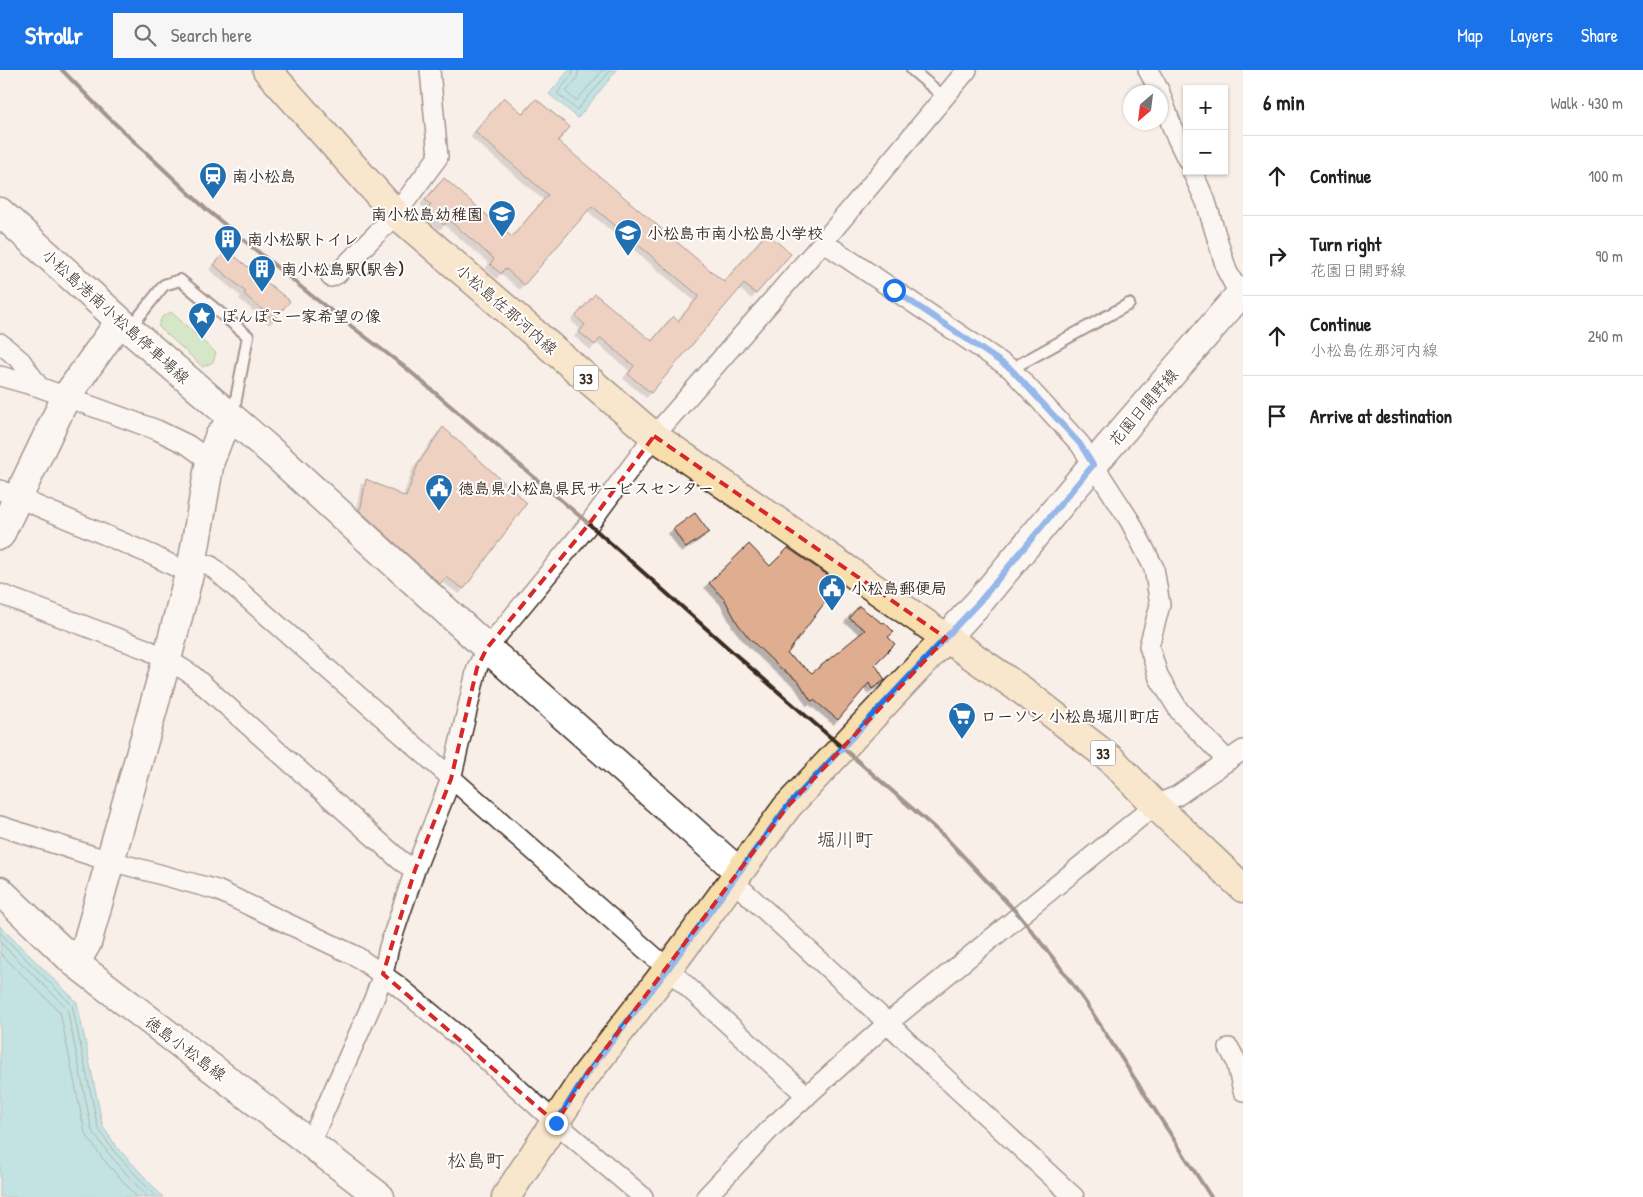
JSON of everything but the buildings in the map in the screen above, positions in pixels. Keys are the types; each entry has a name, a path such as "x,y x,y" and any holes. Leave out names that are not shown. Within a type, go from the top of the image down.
{"main road":[{"name":"小松島佐那河内線","path":"267,70 396,214 654,436 1023,691 1112,760 1155,805 1243,888"},
{"path":"506,1197 586,1075 668,969 787,807 946,638"}],"street":[{"path":"331,277 338,274 396,214 438,157 430,70"},
{"path":"307,1141 316,1130 374,999 415,870 451,779 477,668 487,648 589,524 654,436 823,242 943,96 967,70"},
{"path":"1148,70 1156,85"},
{"path":"1168,115 1183,151"},
{"path":"1194,175 1206,202 1228,271 1242,296"},
{"name":"小松島港南小松島停車場線","path":"0,212 124,325 278,458 736,877"},
{"path":"706,1197 773,1126 888,1023 1155,805 1177,796 1235,755 1180,712 1159,678 1149,646 1160,605 1154,568 1130,521 1080,444 1011,369 823,242"},
{"name":"花園日開野線","path":"946,638 980,601 1093,465 1242,296"},
{"path":"0,535 9,494 66,397 124,325"},
{"path":"0,343 21,361 39,387"},
{"path":"0,376 39,387 165,434 188,444 210,461"},
{"path":"75,963 87,943 167,659 190,566 210,461 219,437 232,420"},
{"path":"9,494 152,555 190,566 211,566 668,969 807,1096"},
{"path":"0,594 146,649 191,674 401,861 415,870"},
{"path":"0,826 20,834 111,861 216,890 356,956 383,974 479,1053 556,1123 643,1197"},
{"path":"736,877 928,1062 1074,1197"},
{"name":"徳島小松島線","path":"0,891 75,963 380,1197"},
{"path":"1229,1048 1236,1061 1243,1091"}],"lane":[{"path":"912,70 943,96"},
{"path":"124,325 164,285 180,280 248,336 232,420"},
{"path":"1011,369 1129,304"}],"highlighted area":[{"path":"654,436 946,638 787,807 586,1075 556,1123 383,974 415,870 451,779 477,668 487,648 589,524"}],"green space":[{"path":"171,312 216,353 213,362 203,367 158,326 162,317"}],"water":[{"path":"569,70 617,70 578,118 549,94"},
{"path":"0,926 77,1002 103,1127 117,1147 163,1197 0,1197"}],"railway":[{"path":"62,70 107,116 207,210 312,296 406,368 589,524 945,837 1019,915 1057,963 1086,1003 1211,1197"}],"place":[{"name":"南小松島","path":"213,200"},
{"name":"南小松島幼稚園","path":"502,238"},
{"name":"小松島市南小松島小学校","path":"628,257"},
{"name":"南小松駅トイレ","path":"228,263"},
{"name":"南小松島駅(駅舎)","path":"262,293"},
{"name":"ぽんぽこ一家希望の像","path":"202,340"},
{"name":"徳島県小松島県民サービスセンター","path":"439,512"},
{"name":"小松島郵便局","path":"832,612"},
{"name":"ローソン 小松島堀川町店","path":"962,740"}],"district":[{"name":"堀川町","path":"845,839"},
{"name":"松島町","path":"476,1160"}],"route":[{"path":"556,1123 586,1075 668,969 787,807 980,601 1093,465 1080,444 1011,369 894,290"}]}
